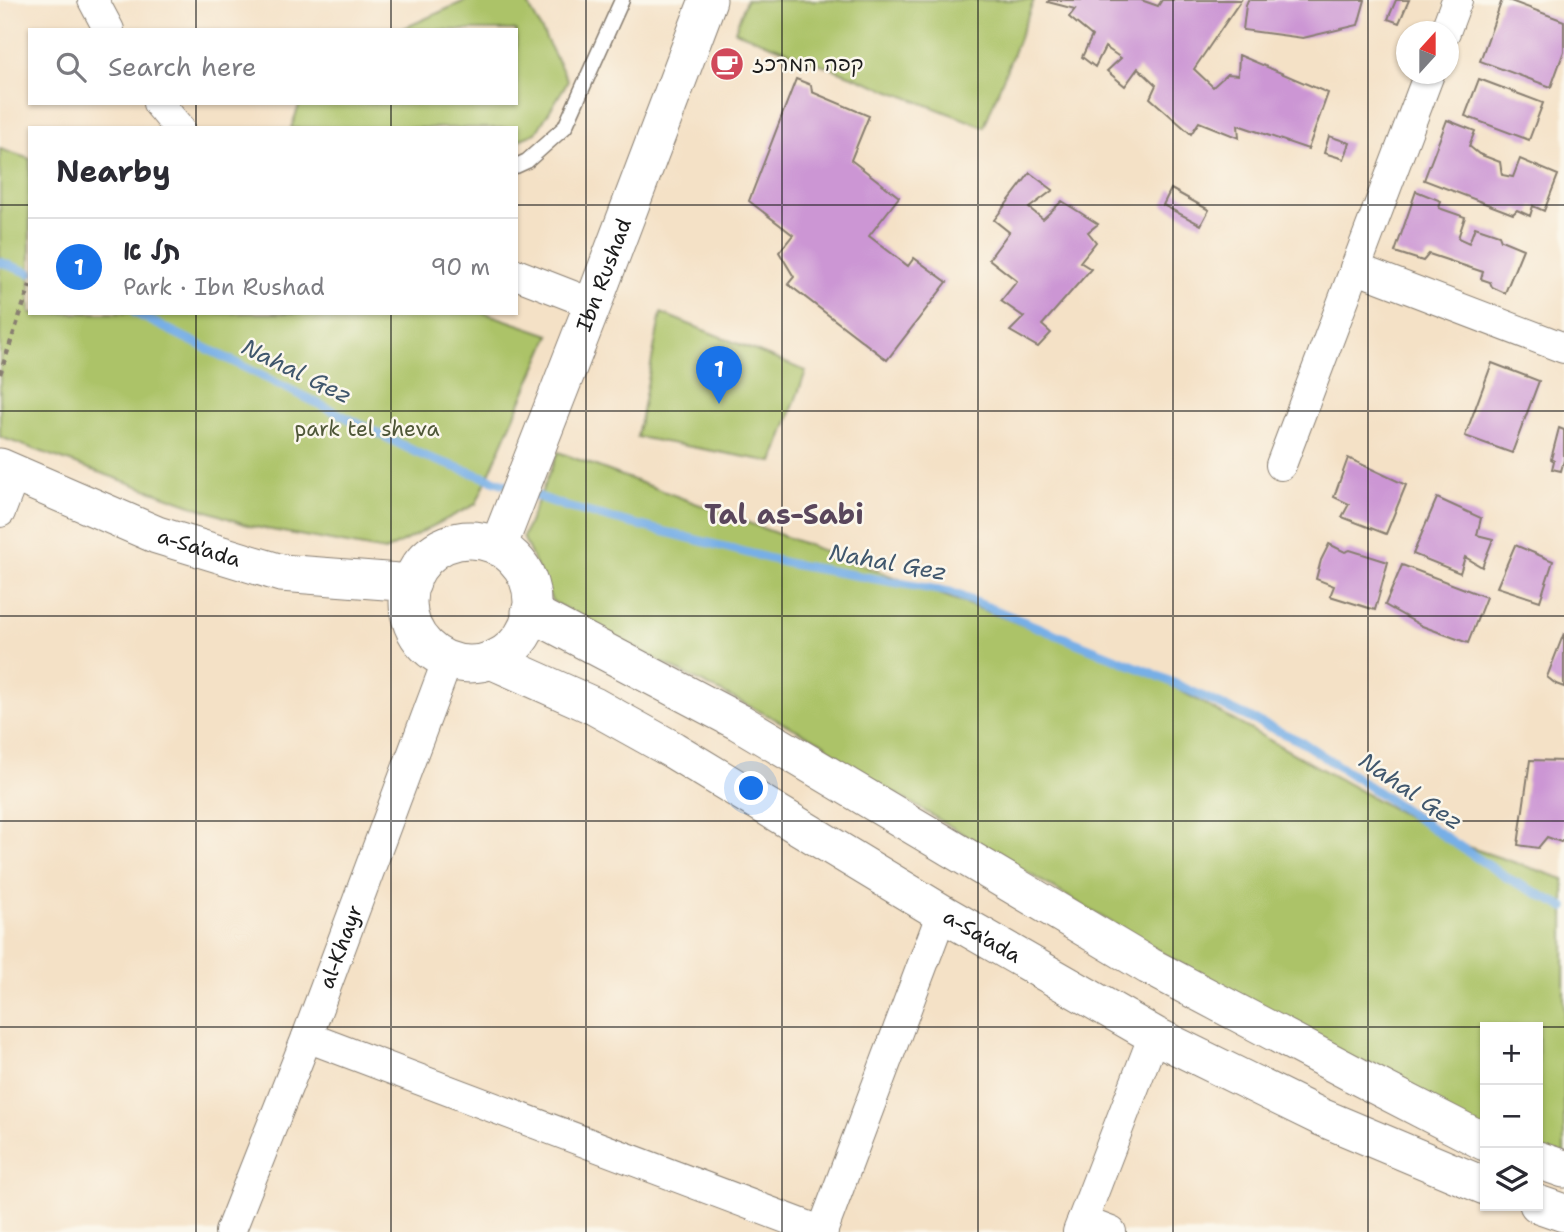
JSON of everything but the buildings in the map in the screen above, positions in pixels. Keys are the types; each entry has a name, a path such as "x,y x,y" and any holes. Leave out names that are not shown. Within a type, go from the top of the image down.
{"street":[{"path":"93,0 108,28"},
{"name":"Ibn Rushad","path":"498,547 708,0"},
{"path":"1449,21 1457,0"},
{"path":"1281,465 1425,84"},
{"path":"160,105 177,126"},
{"path":"1356,268 1564,348"},
{"path":"518,275 593,304"},
{"path":"0,512 7,470"},
{"name":"a-Sa'ada","path":"7,470 157,535 281,573 412,583"},
{"path":"464,540 498,547 516,561 527,577 532,603 528,625 517,643 503,655 481,664 459,664 436,655 420,640 409,616 408,595 418,566 443,546 464,540"},
{"path":"530,612 739,722 1149,966 1480,1139"},
{"name":"al-Khayr","path":"230,1232 307,1037 447,659"},
{"name":"a-Sa'ada","path":"491,660 594,706 673,750 942,914 1154,1035 1321,1117 1480,1184"},
{"path":"307,1037 822,1232 942,914"},
{"path":"1111,1232 1080,1227 1154,1035"},
{"path":"1543,1162 1564,1169"},
{"path":"1543,1206 1564,1213"}],"lane":[{"path":"518,165 527,162 565,127 622,0"}],"path":[{"path":"0,374 28,291"}],"green space":[{"path":"467,0 526,0 568,81 536,133 518,140 518,126 292,126 299,105 518,105 518,28 404,28"},
{"path":"746,0 1034,0 984,127 735,31"},
{"name":"park tel sheva","path":"0,149 28,158 28,315 491,315 550,335 476,504 385,551 250,526 0,437"},
{"path":"661,313 806,371 773,462 637,437"},
{"path":"558,452 1141,669 1453,842 1564,879 1564,1154 1543,1152 1543,1022 1480,1022 1480,1135 1244,1002 846,764 823,743 657,660 552,601 523,537"}],"waterway":[{"name":"Nahal Gez","path":"0,262 28,272"},
{"name":"Nahal Gez","path":"139,315 424,456 513,487"},
{"name":"Nahal Gez","path":"526,492 567,507 791,564 950,592 1154,674 1302,742 1509,879 1564,907"}],"place":[{"name":"קפה המרכז","path":"727,64"},
{"name":"תל א","path":"719,404"}],"district":[{"name":"Tal as-Sabi","path":"784,514"}]}
